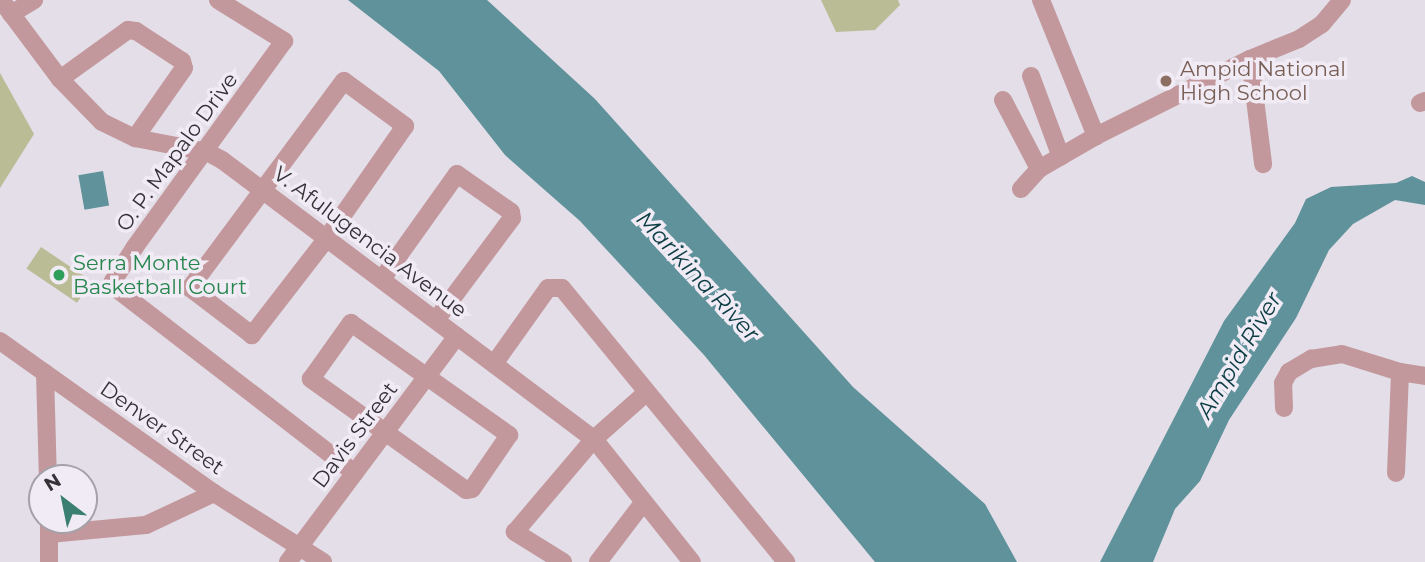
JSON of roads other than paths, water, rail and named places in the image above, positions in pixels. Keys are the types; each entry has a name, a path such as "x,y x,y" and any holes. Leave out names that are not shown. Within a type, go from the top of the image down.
{"street":[{"path":"6,7 34,0"},
{"name":"O. P. Mapalo Drive","path":"218,0 284,41 113,281 117,291 355,473"},
{"path":"1041,0 1096,136"},
{"path":"1021,189 1038,169 1096,136 1250,59 1300,39 1322,24 1342,0"},
{"name":"V. Afulugencia Avenue","path":"6,7 60,79 102,122 135,138 207,152 263,190 594,439 692,562"},
{"path":"60,79 128,30 136,31 183,61 184,68 135,138"},
{"path":"1250,59 1263,164"},
{"path":"1031,76 1061,157"},
{"path":"344,81 405,126 327,238 252,335 190,288 263,190 344,81"},
{"path":"1003,100 1038,169"},
{"path":"382,279 457,174 510,212 512,218 436,320"},
{"path":"494,364 548,288 562,288 786,562"},
{"path":"351,323 427,376 509,435 472,489 466,490 311,379 351,323"},
{"name":"Davis Street","path":"288,562 457,336"},
{"name":"Denver Street","path":"0,341 214,493 323,562"},
{"path":"1284,408 1283,383 1289,372 1311,359 1342,354 1400,372 1425,376"},
{"path":"1396,474 1400,372"},
{"path":"46,373 48,464"},
{"path":"563,562 515,532 594,439 646,393"},
{"path":"98,526 146,525 214,493"},
{"path":"598,562 643,503"},
{"path":"49,534 49,562"}],"water":[{"name":"Marikina River","path":"348,0 487,0 595,99 853,387 985,504 1017,562 875,562 704,355 580,221 505,155 439,71"},
{"path":"103,171 109,205 84,210 78,175"},
{"name":"Ampid River","path":"1412,176 1425,182 1425,205 1395,200 1353,224 1329,250 1296,318 1229,420 1200,481 1175,509 1153,562 1100,562 1224,321 1295,223 1306,199 1331,187 1396,183"}],"place":[{"name":"Ampid National High School","path":"1166,81"},
{"name":"Serra Monte Basketball Court","path":"59,275"}]}
